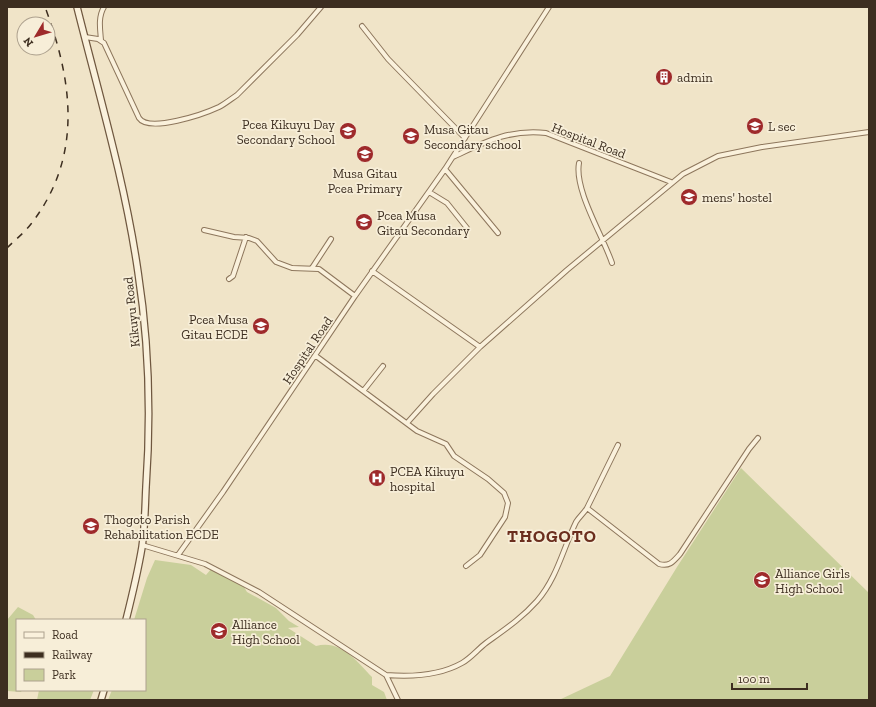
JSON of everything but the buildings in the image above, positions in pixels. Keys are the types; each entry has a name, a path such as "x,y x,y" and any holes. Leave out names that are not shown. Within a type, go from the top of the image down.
{"main road":[{"name":"Kikuyu Road","path":"77,7 129,219 143,307 148,402 148,463 142,546 126,619"}],"street":[{"path":"104,7 100,13 101,40 141,121 152,125 172,122 219,107 237,95 297,36 321,7"},
{"name":"Hospital Road","path":"178,555 316,356 372,271 445,169 549,7"},
{"path":"362,26 388,59 465,138"},
{"path":"84,37 101,40"},
{"name":"Hospital Road","path":"453,157 505,135 515,132 536,132 546,134 671,182"},
{"path":"407,423 433,394 480,347 671,182 718,156 762,147 869,132"},
{"path":"580,163 579,176 587,204 604,240 612,263"},
{"path":"445,169 498,233"},
{"path":"429,192 447,203 468,228"},
{"path":"204,230 234,237 246,237 261,243 276,262 292,268 319,269 325,272 355,296"},
{"path":"229,279 233,276 246,237"},
{"path":"312,268 331,239"},
{"path":"372,271 480,347"},
{"path":"316,356 407,423 426,435 446,444 454,456 488,479 507,498 508,503 505,517 480,554 466,566"},
{"path":"364,390 383,366"},
{"path":"587,508 658,564 664,566 670,564 680,554 749,449 758,438"},
{"path":"386,675 418,676 451,668 463,663 487,642 510,627 537,601 547,587 562,558 577,520 587,508 618,445"},
{"path":"142,546 178,555 205,564 259,592 386,675 398,700"}],"green space":[{"name":"Alliance Girls High School","path":"741,468 869,593 869,700 559,700 610,676 677,567"},
{"name":"Alliance High School","path":"155,560 191,565 206,575 211,569 244,587 247,592 276,608 289,621 299,627 288,628 316,646 333,646 354,658 372,677 372,685 384,692 387,700 108,700 112,691 146,691 146,619 134,619 147,578"},
{"path":"18,607 33,615 35,619 16,619 16,691 21,692 7,691 7,620"},
{"path":"39,691 94,691 90,700 37,700"}],"railway":[{"path":"7,248 31,224 48,199 59,172 66,146 68,118 67,91 55,35 45,7"}],"place":[{"name":"admin","path":"664,77"},
{"name":"L sec","path":"755,126"},
{"name":"Pcea Kikuyu Day Secondary School","path":"348,131"},
{"name":"Musa Gitau Secondary school","path":"411,136"},
{"name":"Musa Gitau Pcea Primary","path":"365,154"},
{"name":"mens' hostel","path":"689,197"},
{"name":"Pcea Musa Gitau Secondary","path":"364,222"},
{"name":"Pcea Musa Gitau ECDE","path":"261,326"},
{"name":"PCEA Kikuyu hospital","path":"377,478"},
{"name":"Thogoto Parish Rehabilitation ECDE","path":"91,526"},
{"name":"Alliance Girls High School","path":"762,580"},
{"name":"Alliance High School","path":"219,631"}],"district":[{"name":"THOGOTO","path":"552,536"}]}
